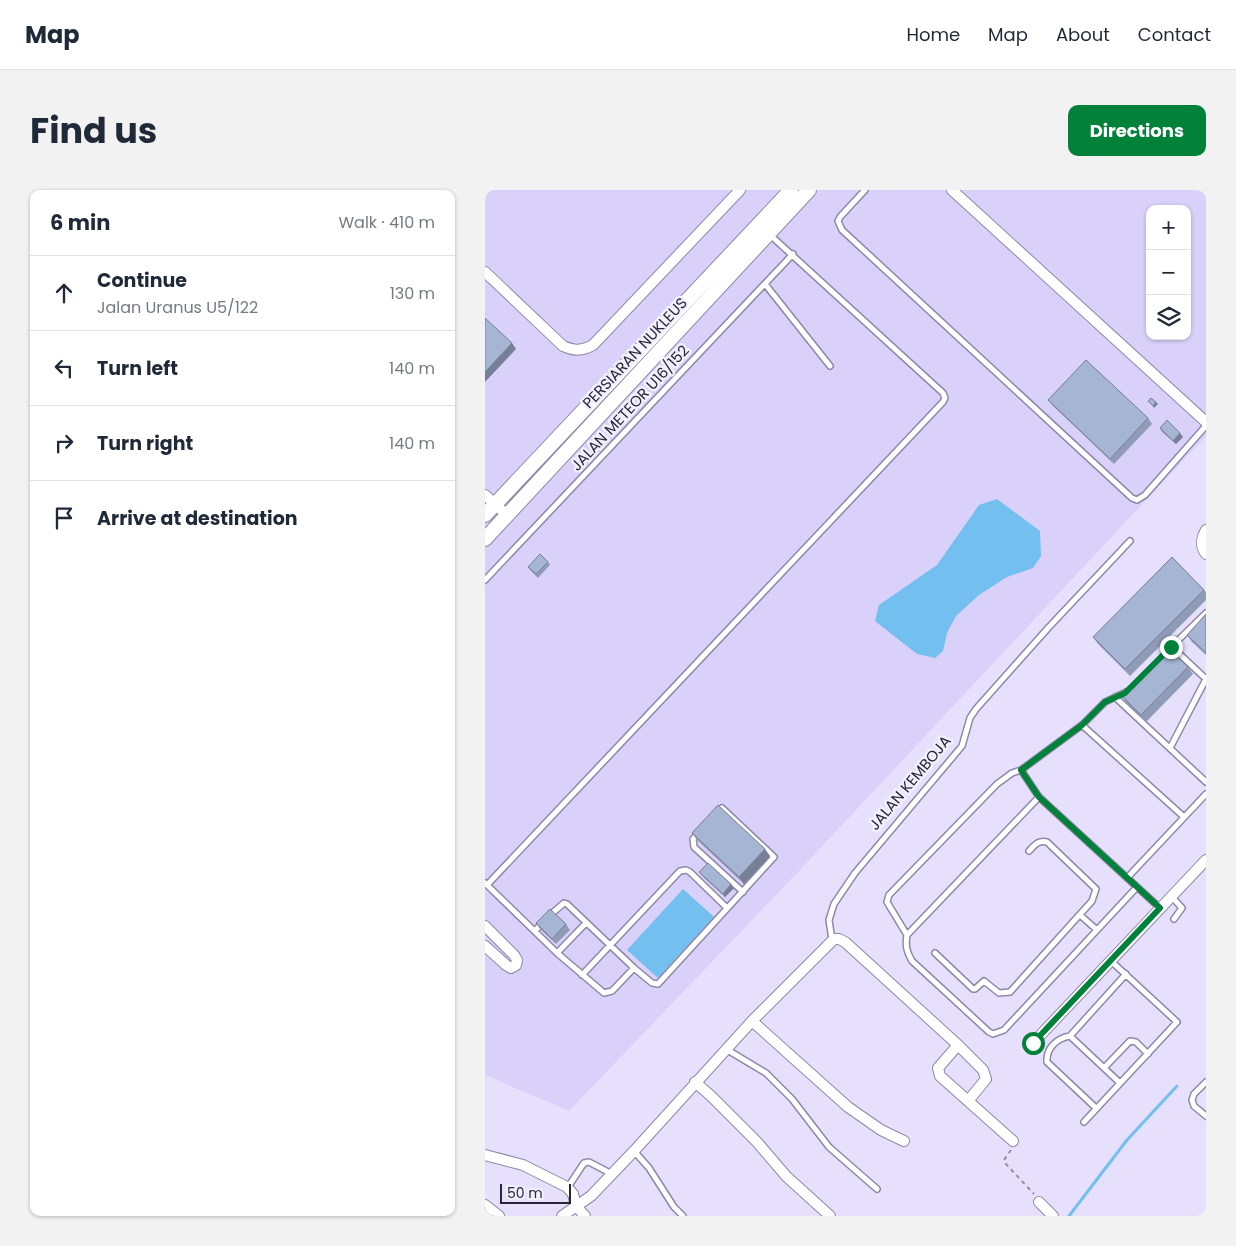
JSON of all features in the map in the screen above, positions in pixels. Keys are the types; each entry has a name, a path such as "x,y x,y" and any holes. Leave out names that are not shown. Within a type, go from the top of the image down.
{"street":[{"path":"485,272 563,346 571,350 586,349 593,345 739,190"},
{"name":"PERSIARAN NUKLEUS","path":"485,515 490,500 791,190"},
{"name":"PERSIARAN NUKLEUS","path":"485,538 809,190"},
{"path":"953,190 1206,422"},
{"path":"490,500 507,515"},
{"path":"1206,530 1202,539 1202,548 1206,554"},
{"path":"1033,1043 1206,860"},
{"path":"485,926 514,954 517,960 516,965 511,968 506,965 485,946"},
{"path":"563,1216 591,1196 751,1021 832,940 839,939 845,942 958,1045 986,1074 986,1079 968,1100"},
{"path":"751,1021 848,1107 904,1142"},
{"path":"958,1045 943,1061 938,1068 938,1072 945,1081 1013,1141"},
{"path":"695,1082 757,1142 786,1176 830,1216"},
{"path":"485,1155 523,1165 567,1187 573,1194 577,1206 585,1216"},
{"path":"1039,1202 1053,1216"},
{"path":"485,1205 499,1216"}],"lane":[{"path":"865,190 839,217 838,221 842,230 1132,498 1137,500 1145,495 1204,428 1206,422"},
{"path":"634,968 612,991 604,993 599,991 486,884 945,398 943,393 768,233"},
{"name":"JALAN METEOR U16/152","path":"485,580 793,254"},
{"path":"765,284 830,366"},
{"name":"JALAN KEMBOJA","path":"832,940 829,920 834,904 855,873 962,746 970,718 976,709 1049,627 1130,541"},
{"path":"1158,660 1206,613"},
{"path":"1170,748 1206,679 1171,647"},
{"path":"907,935 887,902 889,895 997,784 1012,773 1021,770 1082,725 1105,702 1125,693 1132,687"},
{"path":"1115,697 1206,782"},
{"path":"1082,725 1184,816"},
{"path":"1021,770 1039,797 1160,908"},
{"path":"1127,878 1206,794"},
{"path":"1039,797 907,935 907,953 912,961 993,1034 1009,1026 1137,887"},
{"path":"535,931 558,906 564,904 634,968 652,983 658,984 774,857 722,808 711,820"},
{"path":"705,826 693,839 693,845 743,892"},
{"path":"935,954 973,989 975,990 985,980 999,993 1006,994 1010,992 1092,901 1096,889 1047,842 1038,842 1029,851"},
{"path":"582,975 682,870 690,872 727,908"},
{"path":"1171,896 1182,908 1174,919"},
{"path":"1080,915 1097,930"},
{"path":"557,953 586,923"},
{"path":"1084,1122 1177,1022 1111,960"},
{"path":"1096,1108 1047,1062 1047,1057 1055,1042 1060,1038 1070,1036 1126,974"},
{"path":"1070,1036 1120,1083"},
{"path":"1104,1068 1130,1041 1136,1042 1148,1054"},
{"path":"725,1049 766,1073 792,1099 829,1147 877,1189"},
{"path":"1206,1082 1194,1094 1192,1100 1194,1106 1206,1116"},
{"path":"634,1151 649,1168 674,1207 683,1216"},
{"path":"567,1187 578,1170 589,1162 612,1174"}],"path":[{"path":"1013,1141 1013,1147 1004,1160 1005,1163 1034,1193 1039,1202"}],"shaded area":[{"path":"485,190 1206,190 1206,436 796,874 569,1111 485,1075"}],"water":[{"path":"997,499 1040,531 1041,556 1033,568 1007,577 979,595 956,616 947,633 943,651 935,658 917,654 875,621 879,605 937,565 979,505"},
{"path":"683,889 714,917 658,978 627,950"}],"building":[{"path":"485,318 512,343 485,372"},
{"path":"1086,360 1148,418 1110,459 1048,400"},
{"path":"1151,398 1156,402 1153,406 1148,401"},
{"path":"1167,420 1180,433 1173,441 1160,428"},
{"path":"540,554 548,562 536,574 528,567"},
{"path":"1172,557 1204,590 1125,669 1093,637"},
{"path":"1206,614 1206,653 1187,635"},
{"path":"1168,648 1188,667 1141,715 1122,696"},
{"path":"718,805 765,849 739,877 692,833"},
{"path":"708,863 731,884 723,894 699,872"},
{"path":"550,909 566,924 552,939 536,923"}],"waterway":[{"path":"1069,1216 1127,1140 1177,1086"}],"route":[{"path":"1033,1043 1160,908 1039,797 1021,770 1082,725 1105,702 1125,693 1171,647"}]}
